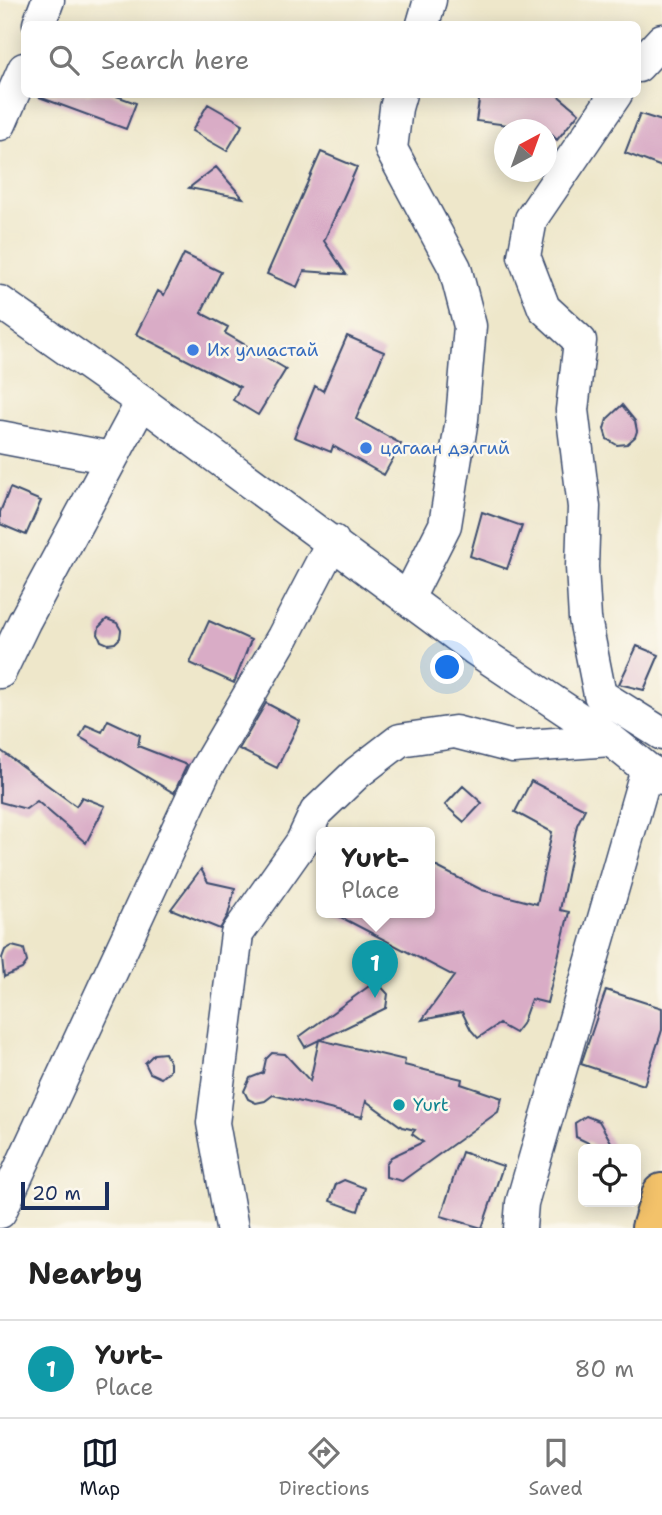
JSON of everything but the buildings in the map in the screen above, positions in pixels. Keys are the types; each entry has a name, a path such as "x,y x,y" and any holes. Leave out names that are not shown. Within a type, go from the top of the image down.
{"main road":[{"path":"651,1228 662,1193"}],"street":[{"path":"40,21 48,0"},
{"path":"424,21 430,0"},
{"path":"641,63 662,40"},
{"path":"0,124 21,76"},
{"path":"399,98 391,149 455,268 470,326 462,419 445,526 408,598"},
{"path":"613,98 531,219 524,256 544,308 580,341 572,410 583,507 584,619 600,695 662,734"},
{"path":"0,302 333,541 475,649 611,740 654,774 522,1203 520,1228"},
{"path":"0,672 12,619 111,458 142,402"},
{"path":"0,437 111,458"},
{"path":"0,1212 201,779 283,637 333,541"},
{"path":"232,1228 213,1123 237,934 302,842 316,812 356,773 400,740 455,732 513,747 611,740"}],"place":[{"name":"Их улиастай","path":"193,350"},
{"name":"цагаан дэлгий","path":"366,448"},
{"name":"Yurt-","path":"375,998"},
{"name":"Yurt","path":"399,1105"}]}
